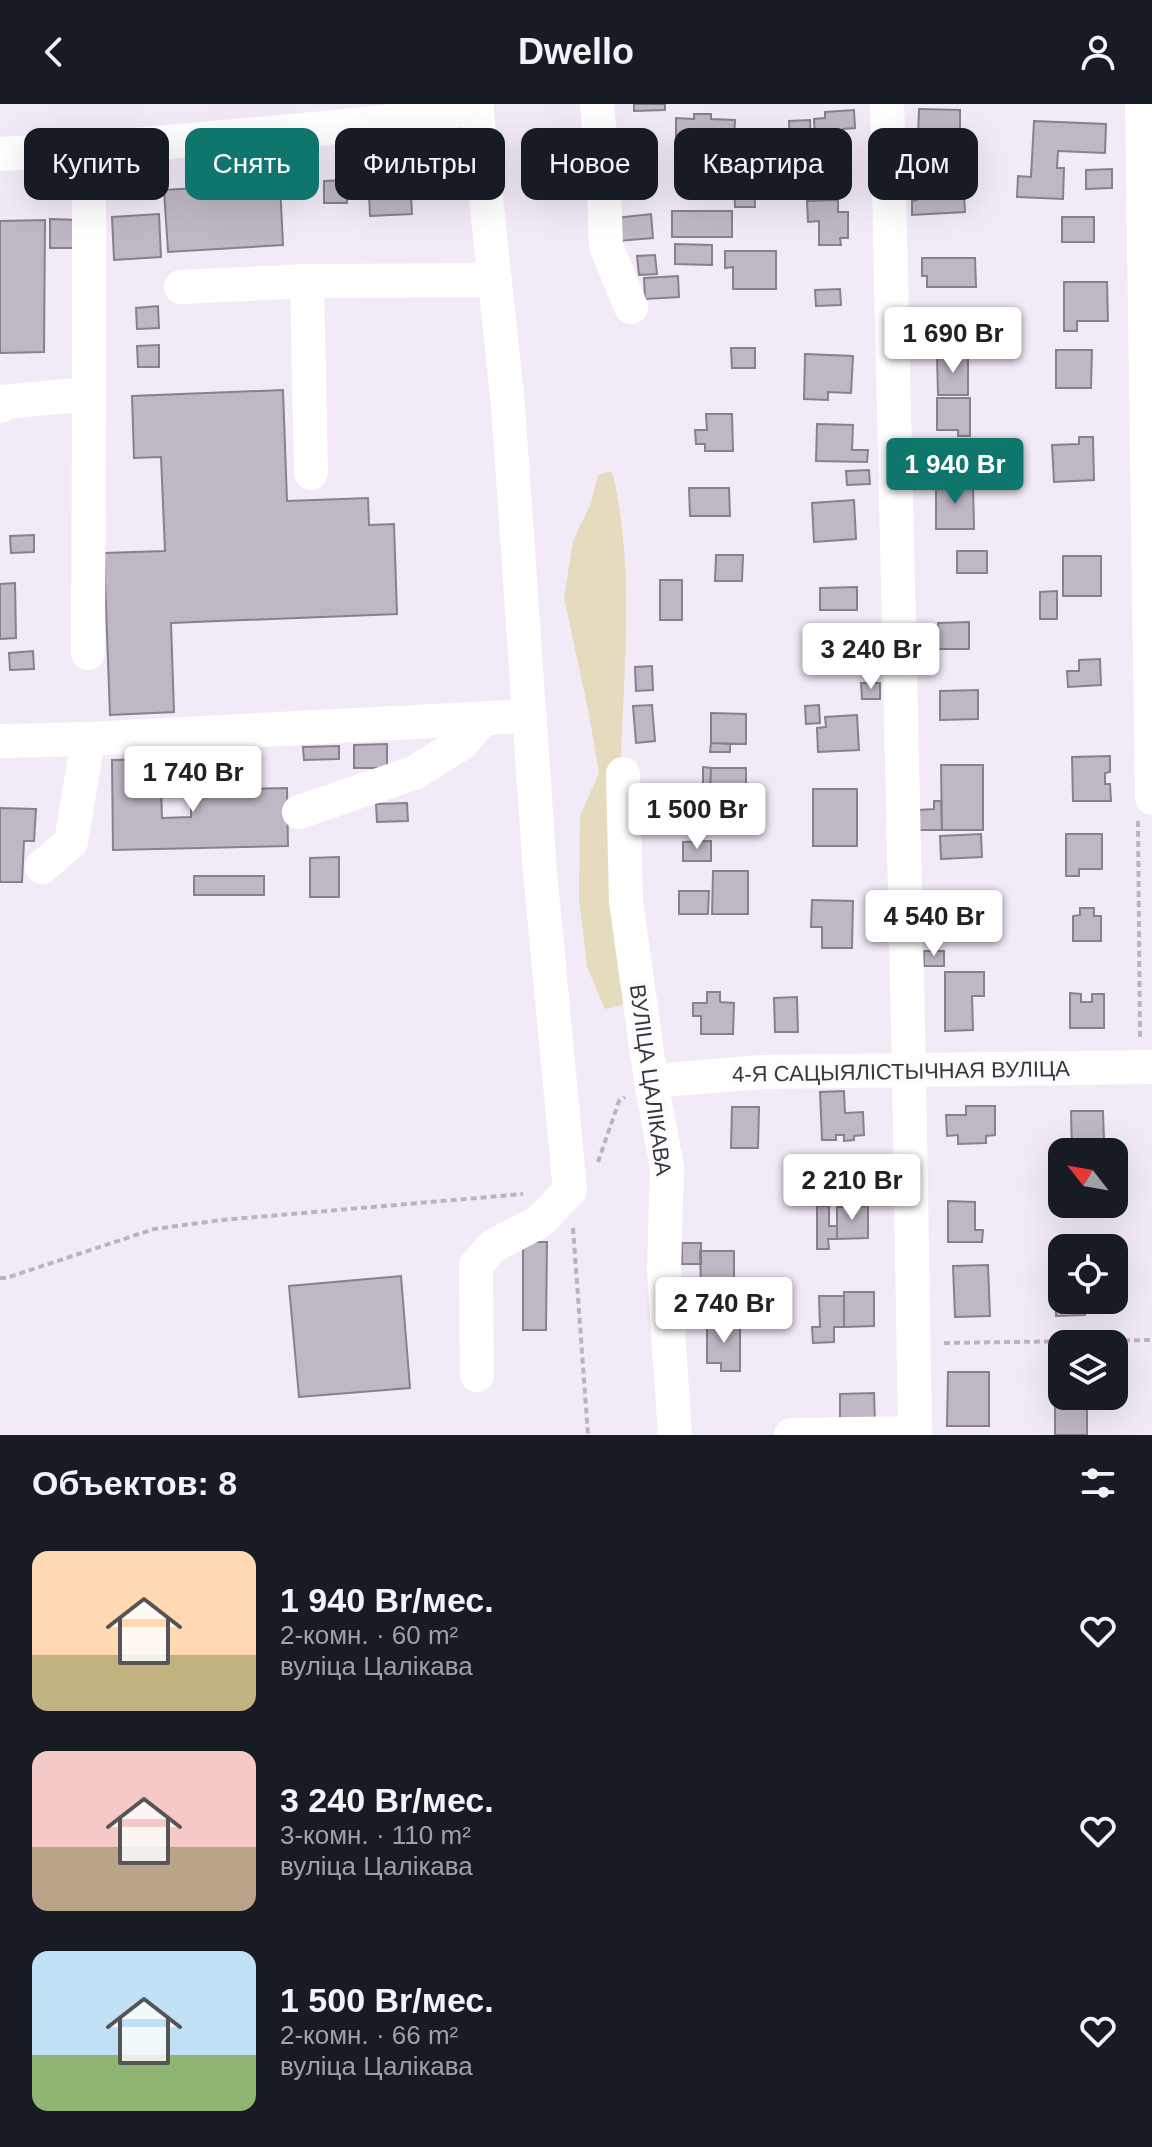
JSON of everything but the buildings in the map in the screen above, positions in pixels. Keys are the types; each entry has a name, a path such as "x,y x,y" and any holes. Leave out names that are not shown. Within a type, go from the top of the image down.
{"street":[{"path":"169,138 336,116 430,117 477,104 508,405 540,872 570,1190 539,1222 493,1246 476,1265 477,1375"},
{"path":"597,104 606,246 631,307"},
{"path":"791,1435 915,1434 887,104"},
{"path":"1142,104 1148,197 1152,798"},
{"path":"0,154 24,153"},
{"path":"88,653 89,200"},
{"path":"181,287 307,281 495,280"},
{"path":"307,281 311,473"},
{"path":"0,406 3,402 89,394"},
{"path":"0,741 530,716"},
{"path":"299,812 414,773 462,743 483,718"},
{"path":"42,867 71,842 88,739"},
{"name":"ВУЛІЦА ЦАЛІКАВА","path":"623,774 626,901 651,1081 667,1167 664,1271 675,1435"},
{"name":"4-Я САЦЫЯЛІСТЫЧНАЯ ВУЛІЦА","path":"651,1081 762,1072 1152,1067"}],"path":[{"path":"0,1278 154,1229 222,1220 570,1190 593,1175 619,1101 651,1081"},
{"path":"570,1190 588,1435"},
{"path":"913,1343 1152,1340"}],"shaded area":[{"path":"612,471 624,542 626,578 620,820 625,1004 605,1009 587,967 579,899 580,816 599,773 564,598 573,541 591,503 598,475"}]}
